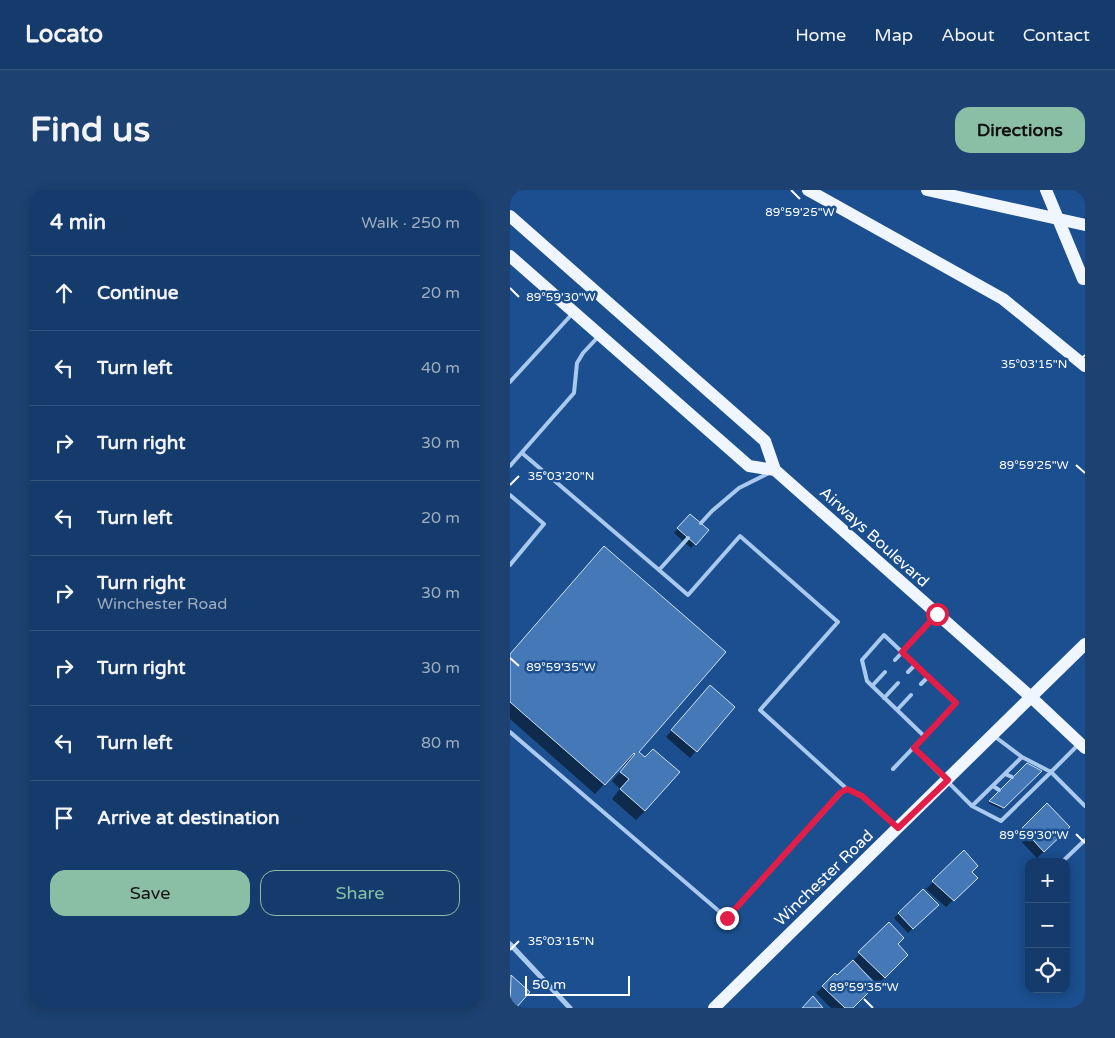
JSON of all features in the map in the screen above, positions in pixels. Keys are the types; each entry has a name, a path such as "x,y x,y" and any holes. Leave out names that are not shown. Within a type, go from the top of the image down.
{"main road":[{"path":"808,190 1003,299 1085,366"},
{"path":"927,190 1085,225"},
{"path":"1046,190 1084,281"},
{"name":"Airways Boulevard","path":"510,216 765,440 775,470 1032,698 1082,746"},
{"path":"510,256 749,466 775,470"},
{"name":"Winchester Road","path":"714,1008 994,736 1085,644"}],"street":[{"path":"510,944 570,1008"}],"lane":[{"path":"510,382 574,312"},
{"path":"510,466 574,393 577,363 583,353 600,335"},
{"path":"522,453 688,596 740,536 838,622 760,710 847,789 862,796 898,828"},
{"path":"700,523 740,488 775,470"},
{"path":"510,494 544,524 510,565"},
{"path":"659,570 688,538"},
{"path":"895,660 937,614"},
{"path":"893,768 956,703 884,635 862,660 867,681 924,736"},
{"path":"908,672 915,665"},
{"path":"872,686 885,672"},
{"path":"921,684 928,677"},
{"path":"884,698 898,683"},
{"path":"897,710 911,696"},
{"path":"510,732 727,918 835,798 847,789"},
{"path":"994,736 1022,758 1051,772 1085,806"},
{"path":"914,748 972,806 1001,821 1051,772 1082,746"},
{"path":"972,806 1022,758"},
{"path":"1005,774 1012,777"},
{"path":"992,786 999,790"},
{"path":"1027,786 1033,789"},
{"path":"1014,798 1020,802"},
{"path":"1066,858 1085,840"}],"building":[{"path":"690,514 709,530 696,545 677,528"},
{"path":"604,546 726,652 639,752 645,757 653,749 680,772 645,811 620,789 629,779 620,772 634,753 605,785 510,702 510,654"},
{"path":"710,685 735,707 697,752 671,730"},
{"path":"1027,763 1042,771 1004,808 989,801"},
{"path":"1047,803 1070,827 1044,852 1022,828"},
{"path":"964,850 978,866 972,872 978,878 954,901 932,881"},
{"path":"923,889 939,905 913,929 898,913"},
{"path":"889,922 904,938 898,944 908,955 885,978 858,952"},
{"path":"853,960 876,985 853,1008 845,1008 822,986 835,973 837,975"},
{"path":"511,975 530,992 516,1008 510,1008"},
{"path":"813,996 823,1008 802,1008"}],"route":[{"path":"727,918 840,793 847,789 859,793 898,828 948,780 914,748 956,703 902,652 937,614"}]}
